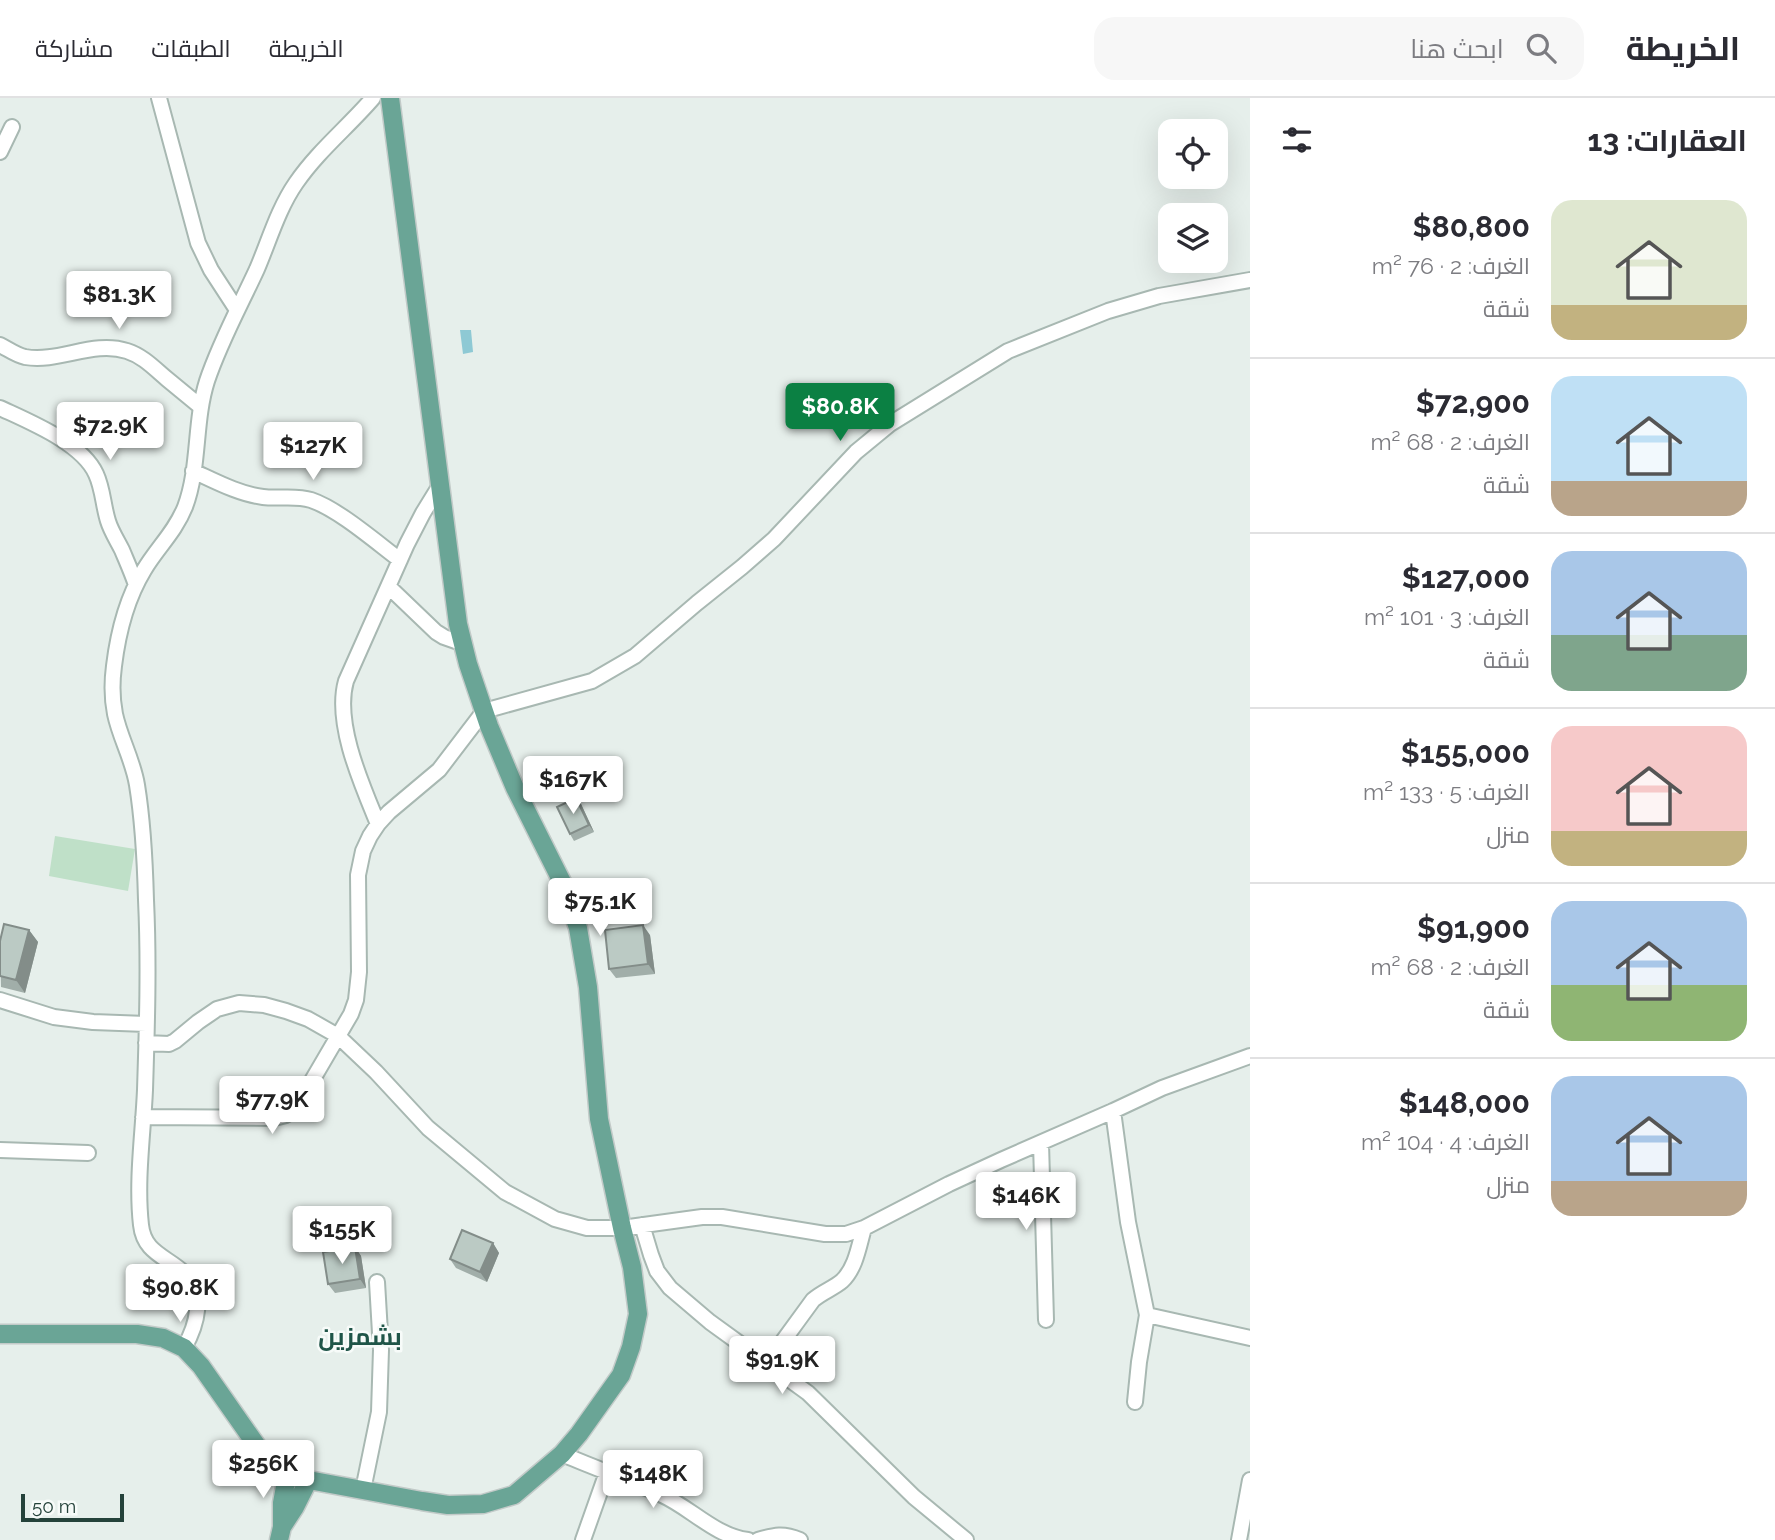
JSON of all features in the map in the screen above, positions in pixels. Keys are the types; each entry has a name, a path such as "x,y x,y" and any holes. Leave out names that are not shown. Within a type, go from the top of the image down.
{"main road":[{"path":"0,1334 137,1334 163,1338 184,1348 201,1366 264,1456 287,1476 435,1503 483,1504 514,1495 562,1454 621,1375 631,1347 638,1314 632,1266 600,1119 588,987 578,928 564,886 514,788 461,643 453,598 390,98"},
{"path":"281,1534 282,1503 287,1476"},
{"path":"281,1534 308,1481"}],"street":[{"path":"159,98 198,243 211,270 237,310"},
{"path":"184,1348 197,1318 196,1292 184,1273 149,1247 141,1230 139,1196 146,1043 146,899 139,802 134,768 115,713 113,672 130,598 150,561 177,524 187,500 206,383 282,207 317,155 373,98"},
{"path":"0,152 12,127"},
{"path":"144,1117 274,1118 286,1115 296,1108 351,1014 356,1000 359,955 358,875 363,851 370,836 389,812 439,770 484,711 592,681 635,656 774,539 856,452 890,424 1008,351 1108,311 1159,296 1250,280"},
{"path":"0,345 25,357 45,357 97,348 127,351 148,363 201,407"},
{"path":"0,408 73,447 92,465 102,489 108,521 136,585"},
{"path":"193,471 250,495 304,498 317,502 400,560"},
{"path":"378,824 354,762 342,710 346,681 415,528 439,487"},
{"path":"388,587 436,632 461,643"},
{"path":"0,1000 54,1017 146,1024"},
{"path":"146,1043 169,1044 217,1009 239,1003 264,1005 321,1025 338,1036 428,1128 505,1192 555,1219 587,1228 622,1228 702,1217 722,1217 825,1234 846,1234 864,1228 949,1184 1162,1088 1250,1056"},
{"path":"1113,1111 1126,1210 1147,1315 1135,1402"},
{"path":"1041,1143 1046,1320"},
{"path":"0,1150 89,1153"},
{"path":"642,1225 657,1271 670,1288 710,1322 808,1393 914,1497 966,1540"},
{"path":"767,1363 813,1300 840,1283 848,1274 864,1228"},
{"path":"363,1490 379,1412 381,1350 377,1282"},
{"path":"1147,1315 1250,1338"},
{"path":"562,1454 665,1496 723,1532 748,1540"},
{"path":"583,1540 607,1472"},
{"path":"1239,1540 1250,1480"},
{"path":"758,1540 774,1535 787,1535 800,1540"}],"green space":[{"path":"55,836 135,849 128,891 49,876"}],"water":[{"path":"460,330 471,330 473,352 463,354"}],"building":[{"path":"576,798 589,825 570,834 557,807"},
{"path":"4,924 29,930 16,980 0,976 0,941"},
{"path":"643,925 648,964 609,969 605,930"},
{"path":"462,1230 493,1243 480,1272 450,1259"},
{"path":"355,1247 360,1279 328,1284 323,1252"}],"district":[{"name":"بشمزين","path":"360,1336"}]}
